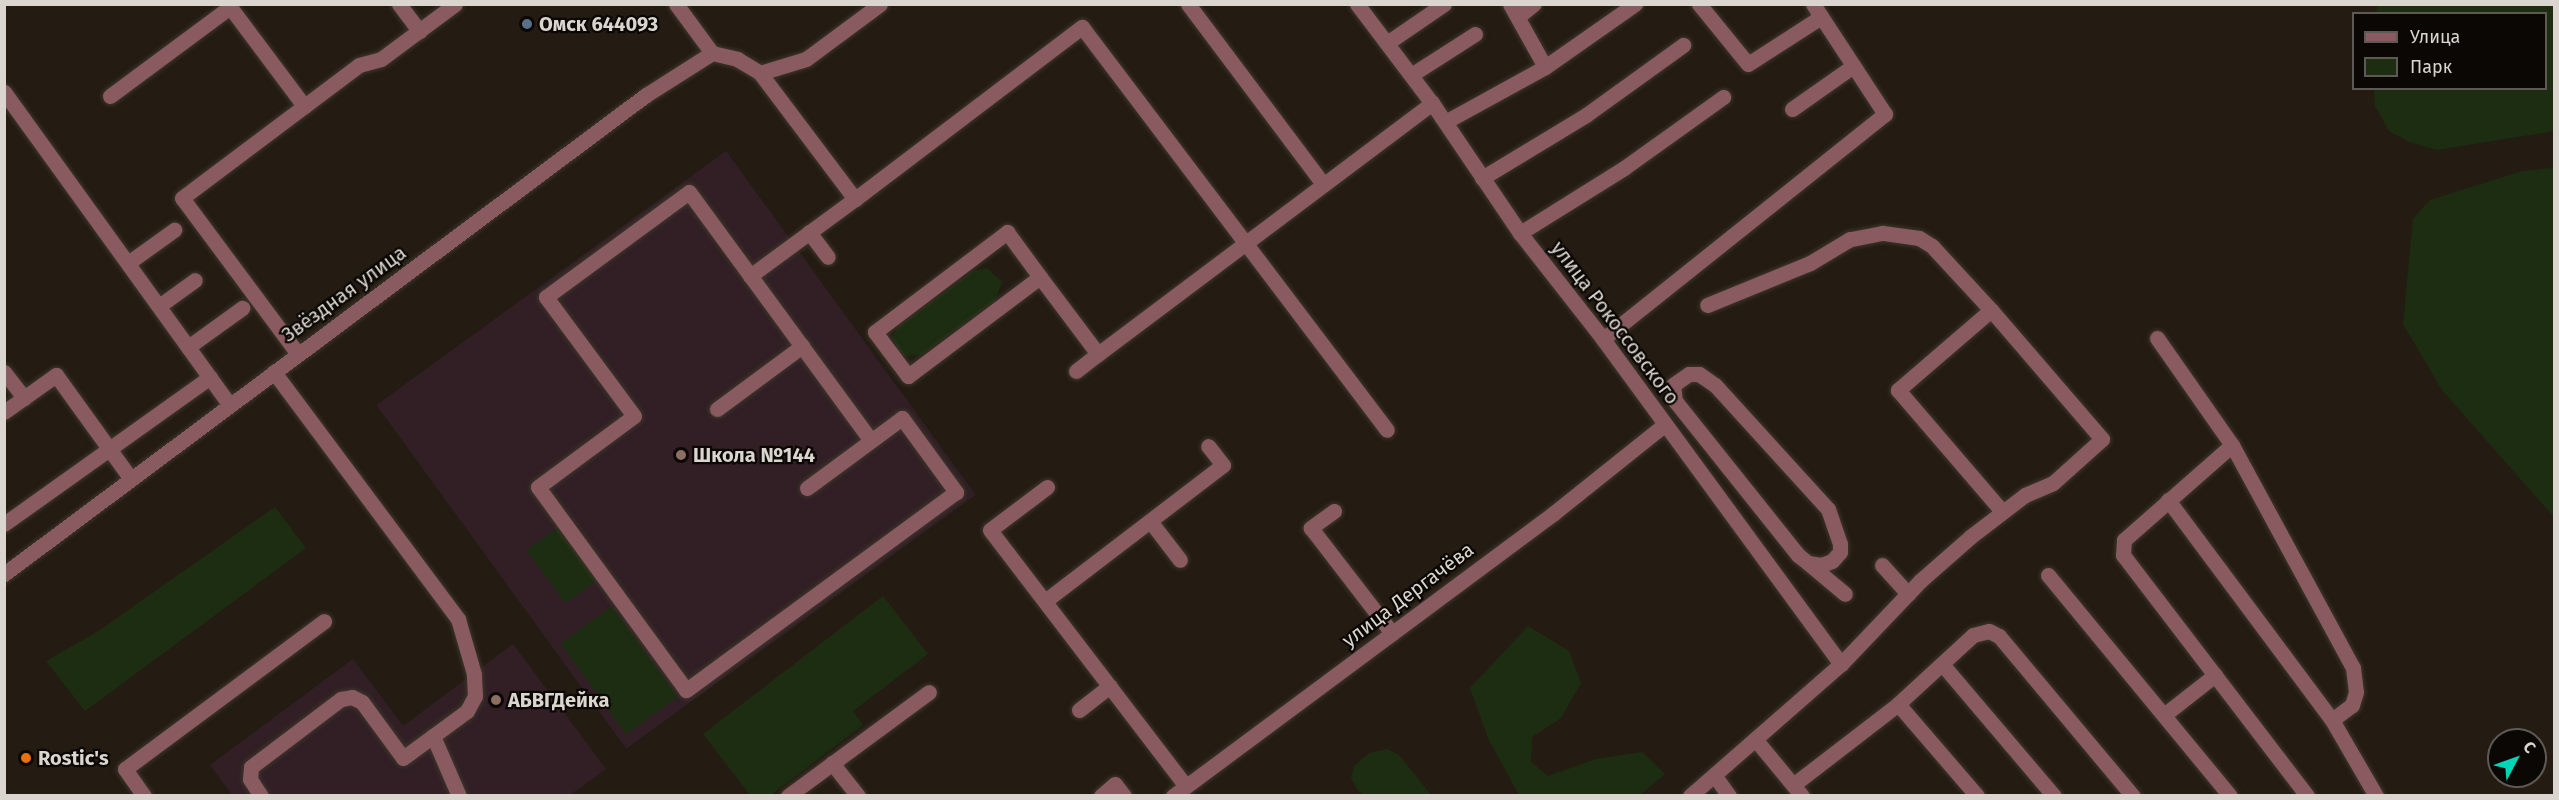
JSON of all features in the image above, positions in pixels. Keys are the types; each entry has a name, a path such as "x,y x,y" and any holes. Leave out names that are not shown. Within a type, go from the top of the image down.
{"street":[{"path":"399,4 419,31"},
{"path":"298,354 182,198 359,65 381,59 455,4"},
{"path":"676,4 712,53 737,59 760,73 855,199"},
{"path":"760,73 806,59 880,4"},
{"path":"1188,4 1323,184"},
{"name":"улица Рокоссовского","path":"1358,4 1432,103 1520,233 1603,339 1841,664"},
{"path":"1387,43 1444,4"},
{"path":"1534,4 1514,10 1545,67"},
{"path":"1445,122 1545,67 1635,4"},
{"path":"1603,339 1885,114 1817,11 1748,64 1699,4"},
{"path":"110,96 230,7 304,106"},
{"path":"750,276 1083,27 1387,430"},
{"path":"1411,75 1475,34"},
{"path":"1482,178 1586,115 1683,45"},
{"name":"Звёздная улица","path":"4,574 646,95 712,53"},
{"path":"1792,109 1853,66"},
{"path":"4,92 230,405"},
{"path":"1520,233 1624,168 1724,97"},
{"path":"1076,370 1432,103"},
{"path":"807,488 871,441 902,418 956,492 686,690 537,487 634,416 546,297 689,192 871,441"},
{"path":"128,263 174,230"},
{"path":"809,232 828,257"},
{"path":"1040,277 908,376 875,332 1007,232 1098,354"},
{"path":"1690,795 1841,664 1908,594 2001,510 2053,483 2102,439 1991,310 1932,246 1919,238 1897,233 1850,239 1810,263 1707,305"},
{"path":"159,306 195,280"},
{"path":"188,346 242,308"},
{"path":"1991,310 1898,390 2001,510"},
{"path":"2157,338 2232,445 2353,668 2356,692 2352,705 2332,720"},
{"path":"717,409 802,346"},
{"path":"4,372 24,399"},
{"path":"261,795 250,778 251,767 347,697 362,702 403,758 467,711 475,696 474,674 458,620 274,372"},
{"path":"1808,563 1821,565 1832,561 1840,552 1837,527 1828,509 1715,385 1699,374 1680,377 1673,385 1675,401 1798,555 1845,594"},
{"path":"4,412 56,375 130,479"},
{"path":"4,525 210,377"},
{"name":"улица Дергачёва","path":"1173,795 1554,513 1661,419 1675,401"},
{"path":"2232,445 2124,540 2123,555 2307,795"},
{"path":"1045,602 1223,465 1208,446"},
{"path":"1047,487 990,530 1186,786"},
{"path":"2168,501 2332,720 2376,795"},
{"path":"1334,511 1311,528 1392,633"},
{"path":"1150,521 1180,560"},
{"path":"1882,565 1908,594"},
{"path":"2048,575 2230,795"},
{"path":"144,795 125,769 324,621"},
{"path":"1755,739 1798,790 1898,704 1973,635 1989,631 1999,636 2133,795"},
{"path":"1942,664 2054,795"},
{"path":"2164,715 2215,675"},
{"path":"1079,710 1110,686"},
{"path":"788,795 929,692"},
{"path":"1898,704 1977,795"},
{"path":"433,736 459,795"},
{"path":"832,763 858,795"},
{"path":"1714,775 1729,795"},
{"path":"1101,795 1115,784 1124,795"}],"shaded area":[{"name":"Школа №144","path":"726,151 976,495 626,749 377,405"},
{"name":"АБВГДейка","path":"513,644 606,769 570,795 233,796 210,765 353,659 403,726"}],"green space":[{"path":"2377,5 2554,5 2554,131 2437,150 2409,142 2389,131 2375,106 2374,90 2547,90 2547,12 2376,12"},
{"path":"2554,168 2554,517 2442,390 2403,324 2413,219 2430,200 2522,171"},
{"path":"987,268 1002,282 995,301 921,355 900,356 892,337 899,325 973,271"},
{"path":"275,507 306,548 85,711 46,661 97,632"},
{"path":"558,527 597,580 565,603 526,550"},
{"path":"883,596 928,654 853,711 863,725 771,795 750,795 703,734"},
{"path":"612,606 678,697 626,734 560,644"},
{"path":"1528,626 1569,651 1581,683 1561,718 1532,737 1531,762 1548,776 1596,759 1642,752 1665,774 1640,795 1519,795 1488,738 1470,688"},
{"path":"1387,749 1399,755 1431,795 1365,795 1358,791 1351,778 1354,766 1369,753"}],"place":[{"name":"Омск 644093","path":"527,24"},
{"name":"Школа №144","path":"681,455"},
{"name":"АБВГДейка","path":"496,700"},
{"name":"Rostic's","path":"26,758"}]}
